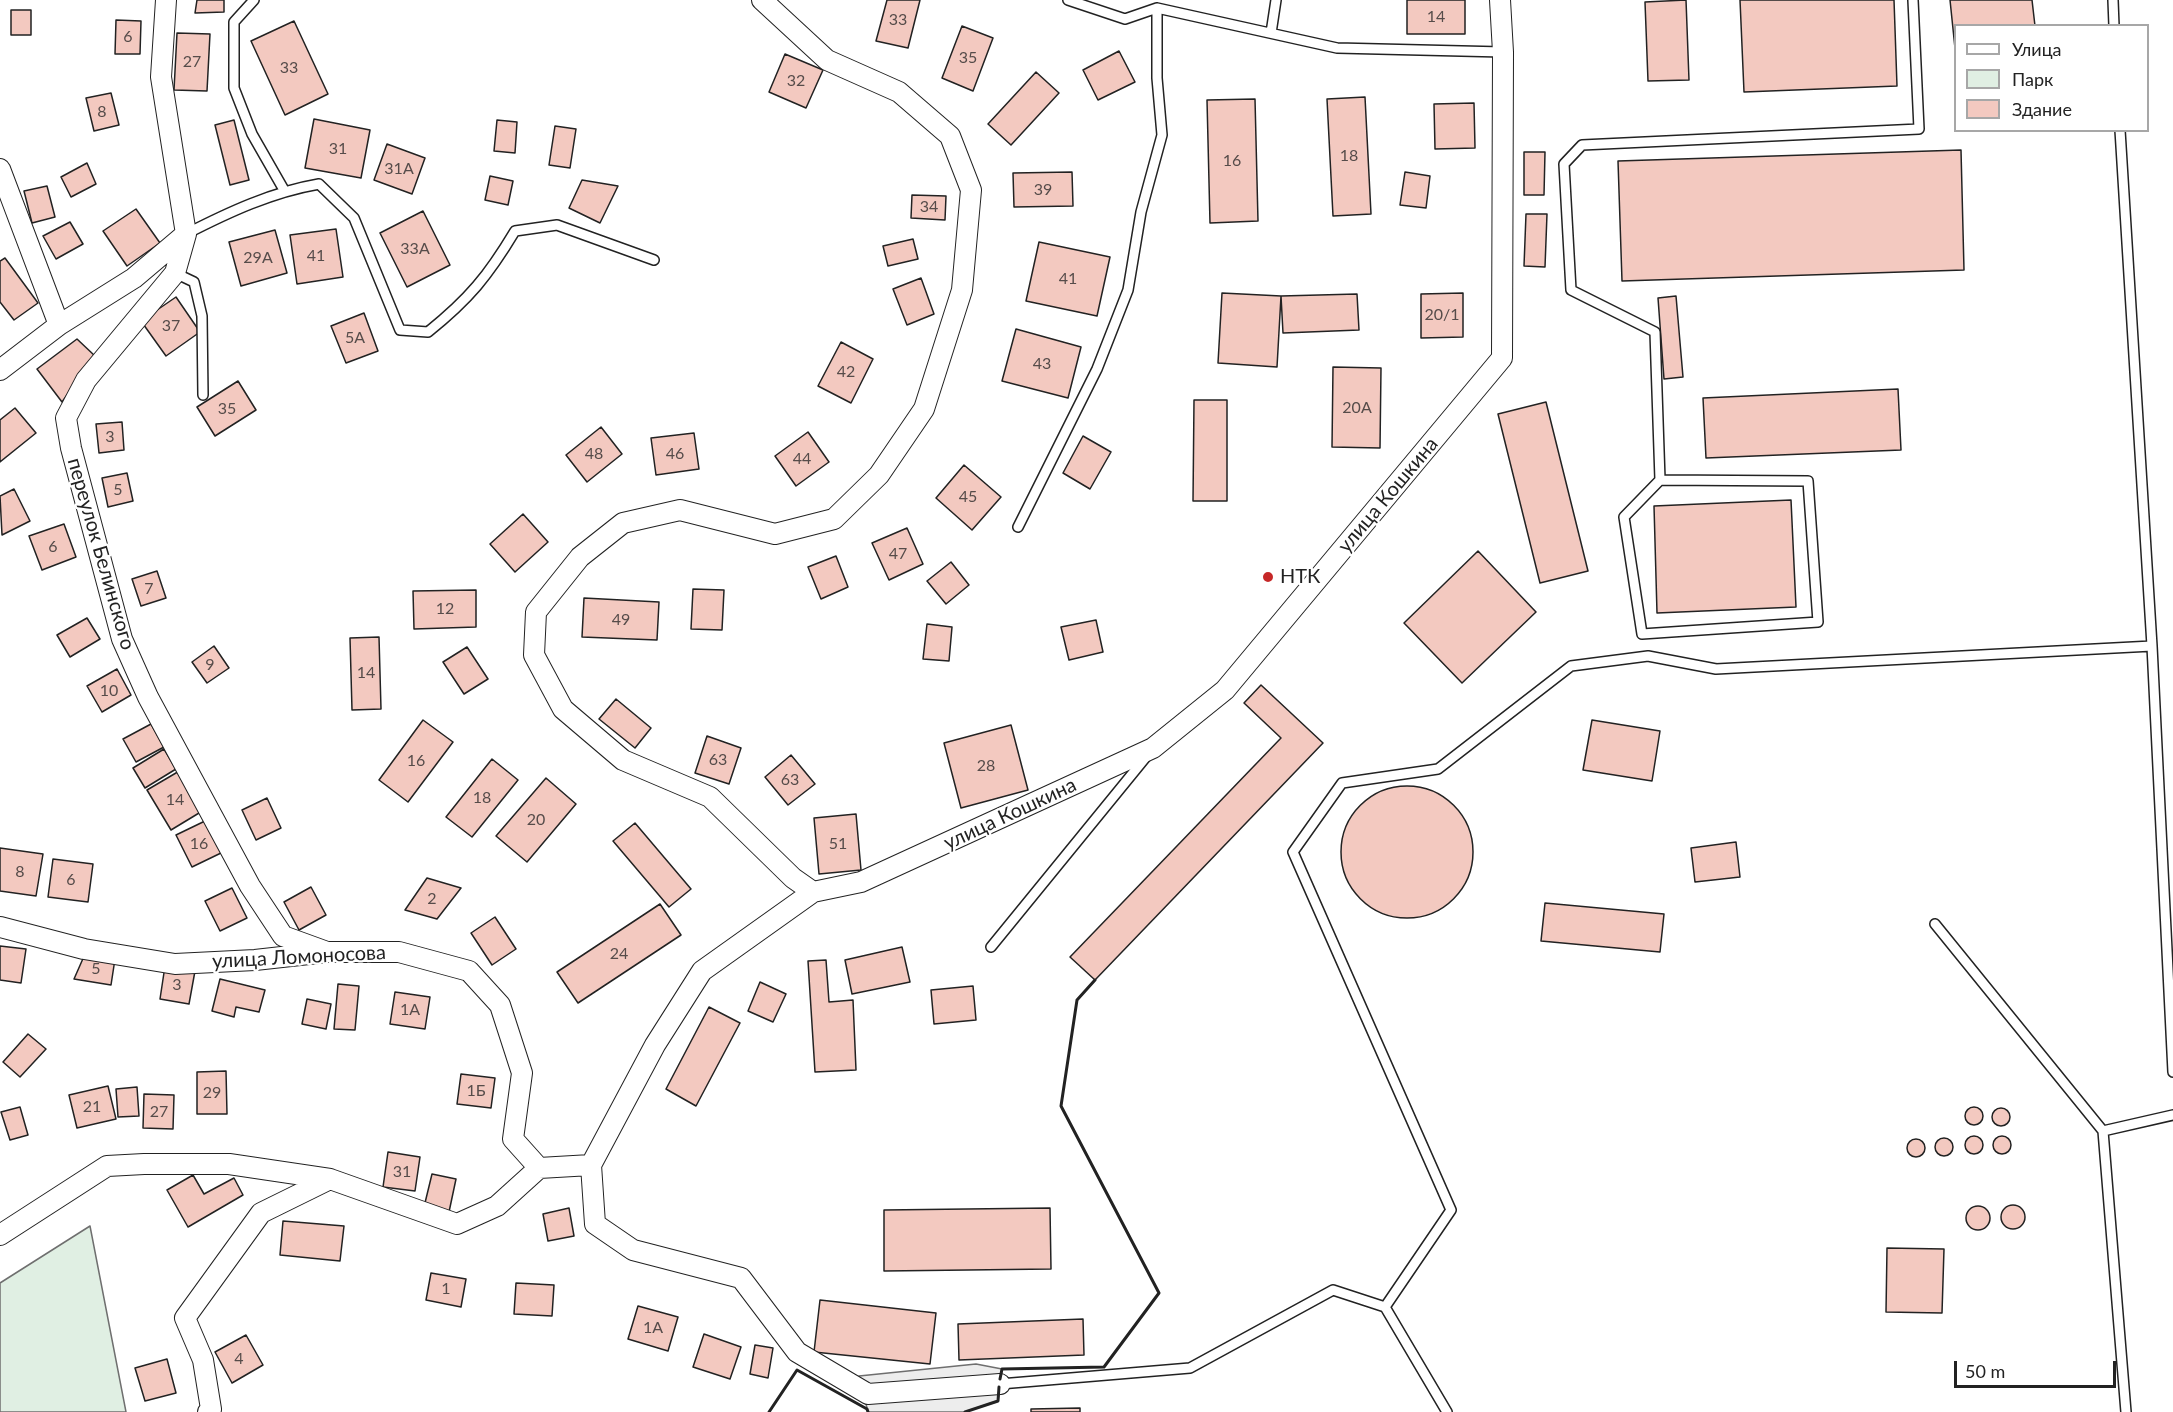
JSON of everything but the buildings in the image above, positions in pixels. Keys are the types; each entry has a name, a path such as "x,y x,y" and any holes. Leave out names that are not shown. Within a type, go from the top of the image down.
{"street":[{"path":"0,370 59,325 134,279 186,234 161,77 166,0"},
{"path":"762,0 827,60 899,92 950,136 971,190 962,290 924,409 879,475 834,519 775,534 680,510 623,523 580,557 536,612 534,655 563,710 623,760 710,797 794,878 813,892 702,971 655,1045 591,1165 595,1224 633,1250 741,1278 797,1352 868,1394 1000,1384"},
{"name":"улица Кошкина","path":"813,892 861,882 1154,748 1225,690 1502,358 1503,52 1500,0"},
{"path":"0,169 59,325"},
{"name":"переулок Белинского","path":"186,234 175,273 86,380 66,418 71,448 122,639 148,697 250,886 283,936 327,952"},
{"name":"улица Ломоносова","path":"0,927 84,949 175,964 255,960 327,952 399,952 469,971 500,1005 522,1073 513,1139 539,1168"},
{"path":"0,1235 107,1166 229,1164 330,1179 457,1224 497,1206 539,1168 591,1165"},
{"path":"208,1412 211,1409 203,1360 185,1318 261,1213 330,1179"}],"lane":[{"path":"254,0 234,22 234,88 252,134 284,190"},
{"path":"1068,0 1125,19 1157,8 1337,48 1503,52"},
{"path":"1271,33 1276,0"},
{"path":"1660,480 1808,481 1818,622 1642,634 1624,517 1660,480 1655,332 1571,290 1563,164 1582,145 1919,129 1913,0"},
{"path":"2113,0 2114,24"},
{"path":"1018,527 1097,369 1128,290 1141,212 1162,135 1157,78 1157,8"},
{"path":"2120,132 2152,646 2173,1072"},
{"path":"186,234 284,190 320,184 354,218 400,330 429,333 459,307 491,272 515,231 557,225 654,260"},
{"path":"175,273 194,282 197,293 202,316 203,395"},
{"path":"1385,1307 1451,1210 1293,852 1342,783 1438,769 1571,666 1648,656 1716,669 2152,646"},
{"path":"992,947 1154,748"},
{"path":"1935,924 2103,1131 2126,1412"},
{"path":"2103,1131 2173,1115"},
{"path":"1000,1384 1190,1368 1333,1290 1385,1307 1447,1412"}],"green space":[{"path":"90,1226 126,1412 0,1412 0,1283"}],"shaded area":[{"path":"976,1364 1002,1369 998,1401 965,1412 868,1412 859,1376"}],"wall":[{"path":"1000,1379 1002,1369 1104,1367 1159,1293 1061,1106 1077,1000 1095,980"},
{"path":"769,1412 797,1370 867,1409 868,1412"},
{"path":"965,1412 998,1401 999,1387"}],"place":[{"name":"НТК","path":"1268,577"}]}
